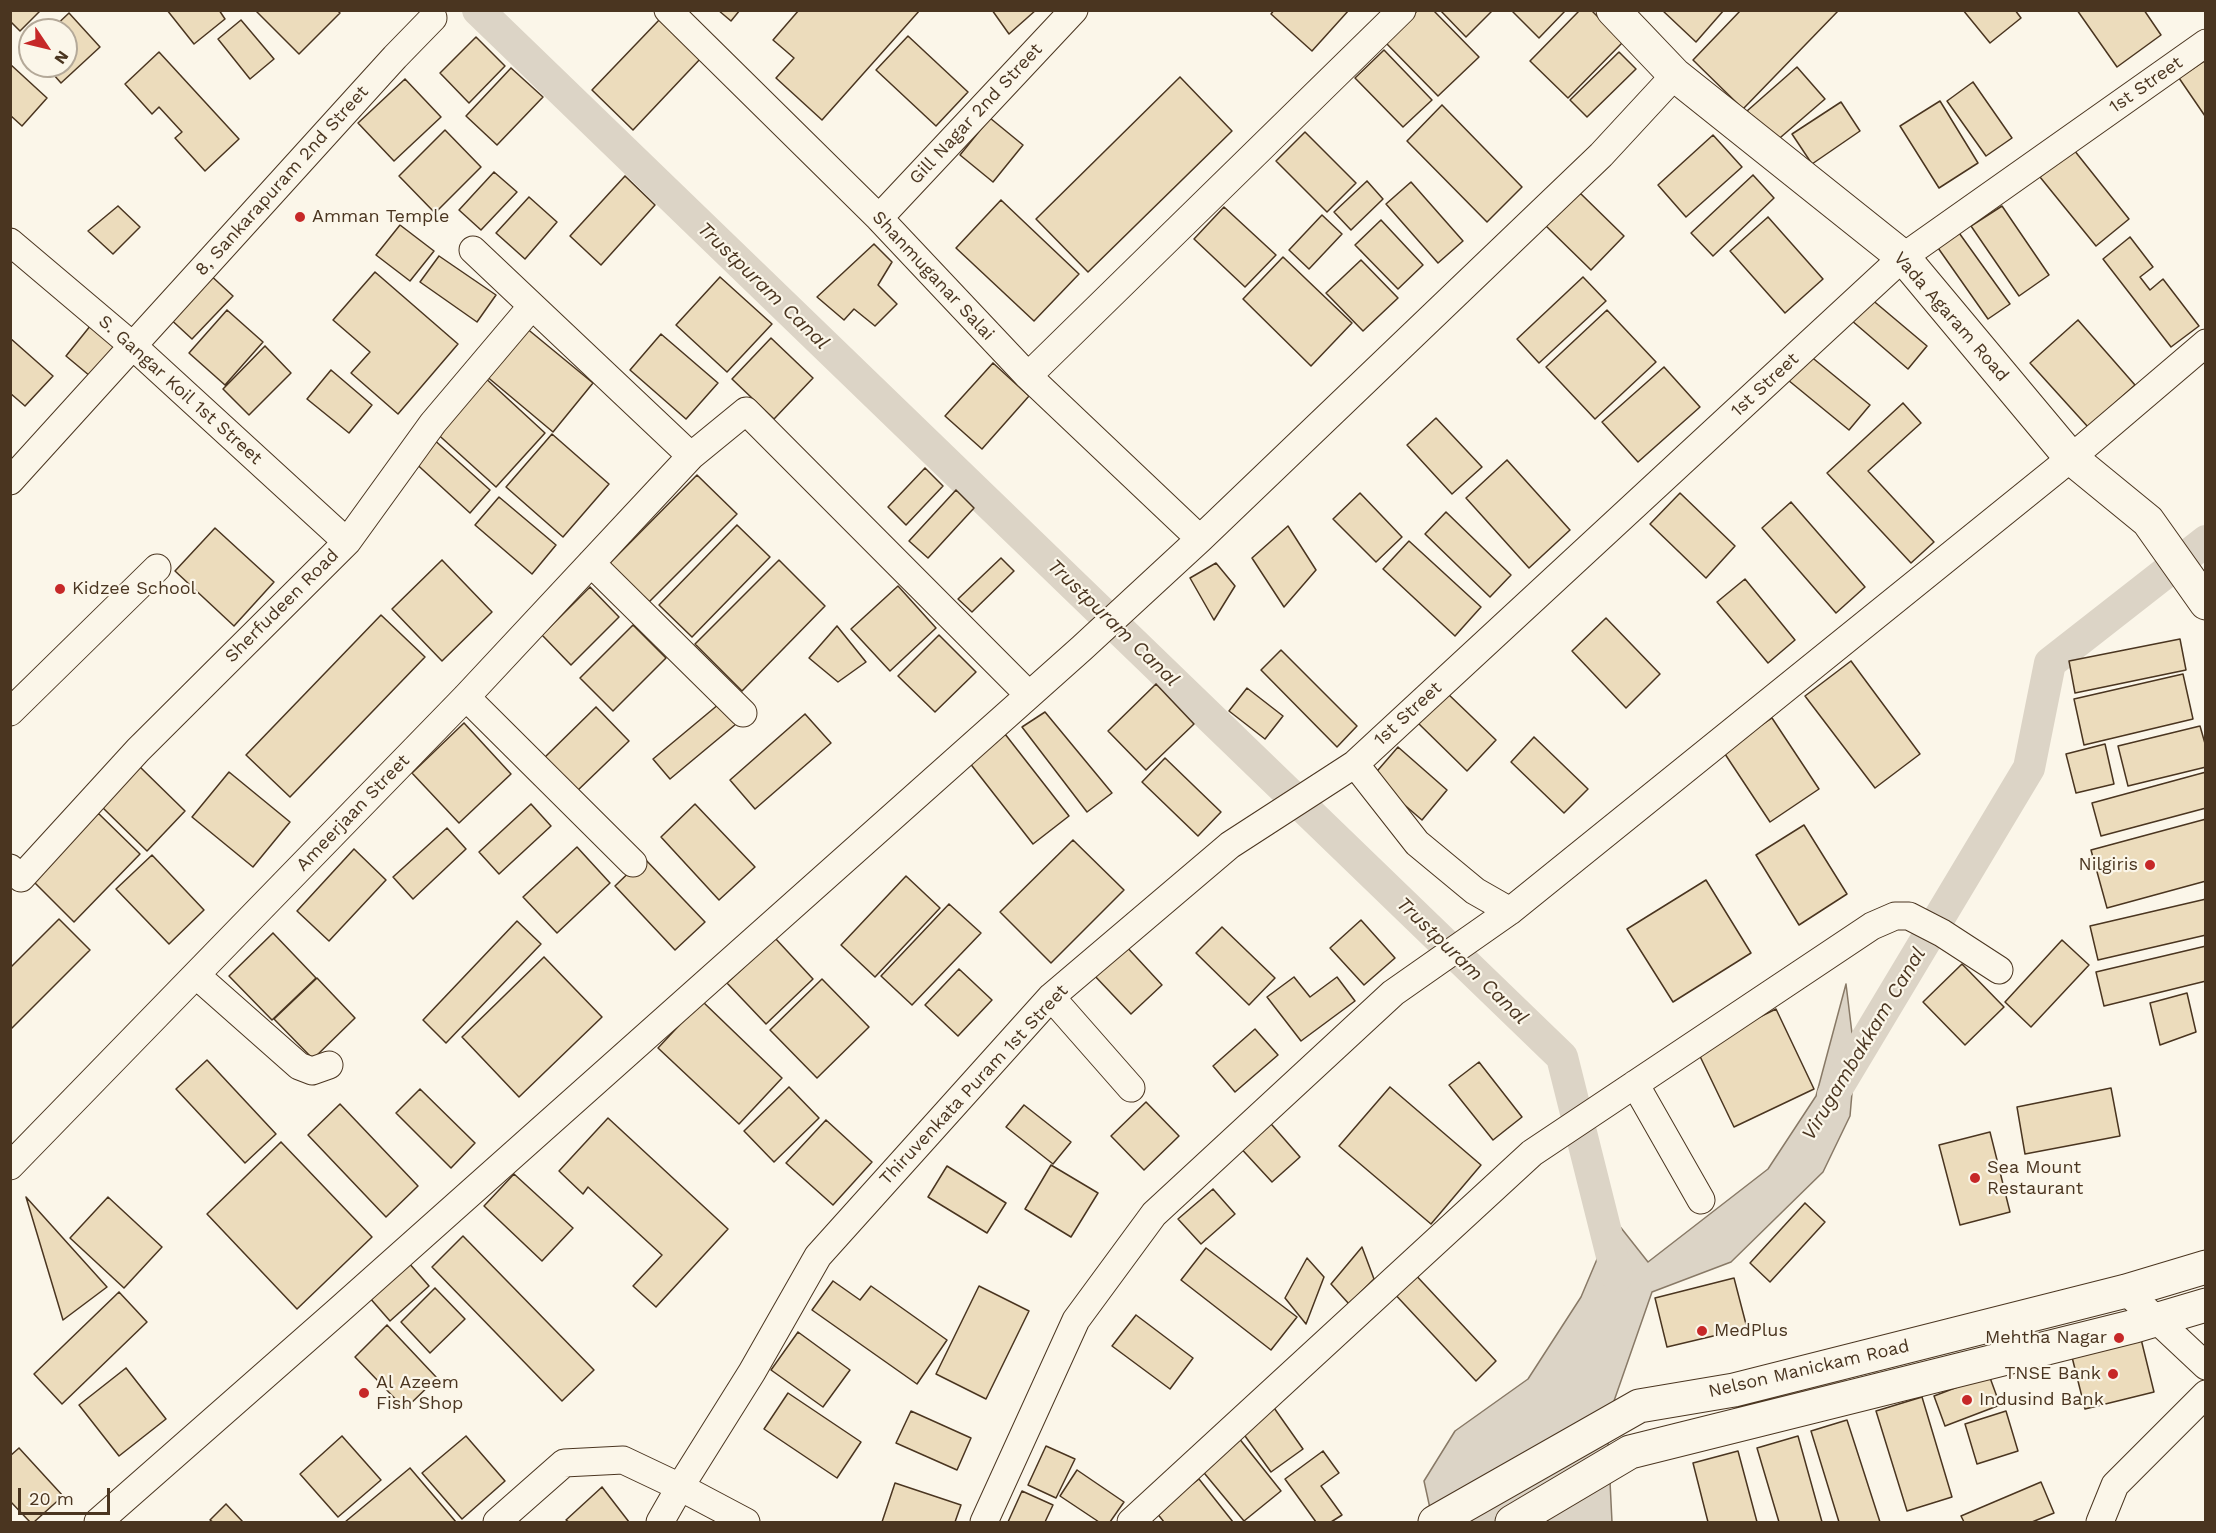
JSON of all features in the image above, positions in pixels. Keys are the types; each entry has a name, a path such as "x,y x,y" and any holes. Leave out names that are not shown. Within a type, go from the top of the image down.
{"main road":[{"name":"Vada Agaram Road","path":"1613,10 1675,75 1903,257 2071,458 2148,521 2205,603"},
{"name":"Nelson Manickam Road","path":"1436,1522 1639,1406 1734,1390 2126,1291 2205,1267"},
{"name":"Nelson Manickam Road","path":"1512,1522 1630,1452 2156,1320 2205,1305"}],"street":[{"name":"Shanmuganar Salai","path":"668,10 879,219 1028,376 1200,539"},
{"name":"Gill Nagar 2nd Street","path":"879,219 1074,10"},
{"path":"1028,376 1402,10"},
{"name":"8, Sankarapuram 2nd Street","path":"10,481 433,18"},
{"name":"1st Street","path":"1355,764 1903,257 2205,43"},
{"path":"98,1522 330,1319 1082,648 1200,539 1592,163 1675,75"},
{"path":"473,250 691,456"},
{"name":"S. Gangar Koil 1st Street","path":"14,251 133,346 346,542"},
{"name":"Sherfudeen Road","path":"10,868 21,878 138,750 346,542 433,423 532,306"},
{"path":"984,1522 1076,1320 1154,1214 1393,993 1510,911 2071,458 2205,343"},
{"name":"Ameerjaan Street","path":"10,1166 466,697 691,456 746,411 1029,695"},
{"path":"591,563 743,713"},
{"path":"10,712 157,568"},
{"path":"466,697 633,863"},
{"path":"1355,764 1417,843 1475,891 1510,911"},
{"name":"Thiruvenkata Puram 1st Street","path":"660,1522 752,1372 818,1256 1051,997 1230,845 1355,764"},
{"path":"1131,1522 1532,1153 1872,926 1895,916 1909,916 1942,933 2000,970"},
{"path":"196,975 299,1066 312,1071 328,1065"},
{"path":"1051,997 1131,1088"},
{"path":"1635,1084 1701,1200"},
{"path":"2126,1291 2205,1366"},
{"path":"2100,1522 2115,1485 2205,1394"},
{"path":"498,1522 564,1463 623,1460 746,1522"}],"shaded area":[{"path":"1846,984 1855,1058 1850,1116 1823,1172 1731,1262 1652,1292 1607,1421 1612,1522 1433,1522 1424,1481 1455,1431 1528,1379 1581,1297 1614,1219 1648,1262 1768,1169 1816,1096"}],"building":[{"path":"10,10 41,10 33,18 18,18 18,29 10,21"},
{"path":"167,10 219,10 225,19 194,44"},
{"path":"255,10 337,10 340,13 299,54"},
{"path":"718,10 740,10 731,21"},
{"path":"799,10 920,10 822,120 776,78 794,58 773,40"},
{"path":"992,10 1036,10 1009,34"},
{"path":"1274,10 1349,10 1312,51 1271,14"},
{"path":"1418,10 1433,10 1479,57 1438,96 1385,42"},
{"path":"1440,10 1493,10 1466,37"},
{"path":"1511,10 1566,10 1539,38"},
{"path":"1580,10 1591,10 1623,42 1568,98 1530,61"},
{"path":"1662,10 1724,10 1696,42"},
{"path":"1741,10 1839,10 1743,109 1693,60"},
{"path":"1963,10 2015,10 2021,18 1990,43"},
{"path":"2077,10 2144,10 2161,35 2117,67"},
{"path":"69,13 74,18 64,18"},
{"path":"661,18 702,57 633,130 592,90"},
{"path":"241,20 274,59 250,79 218,39"},
{"path":"78,23 100,47 78,67"},
{"path":"908,36 968,92 936,126 876,70"},
{"path":"476,37 505,66 469,103 440,73"},
{"path":"1384,50 1432,100 1403,127 1355,78"},
{"path":"159,52 239,139 205,171 175,138 182,132 159,107 152,114 125,84"},
{"path":"1619,52 1636,69 1587,117 1570,100"},
{"path":"2206,60 2206,115 2205,116 2179,78"},
{"path":"10,64 18,71 18,78 25,78 47,98 22,126 10,115"},
{"path":"1797,67 1825,99 1774,143 1747,111"},
{"path":"511,68 543,97 497,145 466,116"},
{"path":"1180,77 1232,131 1088,272 1036,219"},
{"path":"57,78 66,78 61,83"},
{"path":"405,79 441,117 394,161 358,123"},
{"path":"1973,82 2012,138 1986,156 1947,101"},
{"path":"1940,101 1978,163 1939,188 1900,126"},
{"path":"1841,102 1860,131 1812,164 1792,134"},
{"path":"1442,105 1522,187 1487,222 1407,141"},
{"path":"990,118 1023,145 993,182 960,155"},
{"path":"445,130 481,167 435,213 399,176"},
{"path":"1305,132 1356,183 1327,212 1276,161"},
{"path":"1713,135 1742,167 1686,217 1658,185"},
{"path":"2074,150 2129,219 2096,246 2040,177"},
{"path":"494,172 517,192 481,230 459,210"},
{"path":"1753,175 1774,198 1713,256 1691,233"},
{"path":"625,176 655,205 601,265 570,236"},
{"path":"1367,181 1383,199 1351,230 1334,212"},
{"path":"1411,182 1463,241 1438,263 1386,204"},
{"path":"1580,193 1624,236 1591,270 1546,226"},
{"path":"529,197 557,222 525,259 496,233"},
{"path":"1001,200 1079,274 1034,321 956,248"},
{"path":"118,206 140,227 113,254 88,231"},
{"path":"2002,206 2049,275 2019,296 1971,226"},
{"path":"1224,207 1276,255 1245,287 1194,239"},
{"path":"1322,215 1342,234 1309,269 1289,250"},
{"path":"1768,217 1823,279 1785,313 1730,251"},
{"path":"1381,220 1423,265 1398,289 1355,245"},
{"path":"400,225 434,251 410,281 376,255"},
{"path":"1957,230 2010,304 1988,319 1936,245"},
{"path":"2130,237 2153,267 2140,277 2150,290 2163,279 2199,326 2171,347 2103,259"},
{"path":"874,244 892,262 878,285 897,304 875,326 854,309 844,320 817,297"},
{"path":"439,256 496,295 477,322 420,282"},
{"path":"1283,257 1352,323 1311,366 1243,299"},
{"path":"1361,260 1398,298 1363,331 1326,293"},
{"path":"207,272 233,296 192,339 166,315"},
{"path":"375,272 458,344 398,414 351,373 370,352 333,320"},
{"path":"720,277 772,324 727,372 676,325"},
{"path":"1583,277 1606,301 1539,363 1517,339"},
{"path":"1870,298 1927,346 1908,369 1851,320"},
{"path":"227,310 263,342 225,385 189,353"},
{"path":"1607,310 1656,362 1595,419 1546,367"},
{"path":"2078,320 2135,385 2088,427 2030,363"},
{"path":"91,325 121,350 96,381 66,356"},
{"path":"525,327 593,383 553,432 485,375"},
{"path":"661,334 718,383 686,419 630,370"},
{"path":"10,338 53,376 25,406 10,393"},
{"path":"771,338 813,378 774,419 732,379"},
{"path":"265,346 291,373 249,415 223,389"},
{"path":"1809,355 1870,405 1849,430 1788,380"},
{"path":"993,363 1029,396 982,449 945,416"},
{"path":"1664,367 1700,407 1638,462 1602,422"},
{"path":"331,370 372,405 349,433 307,399"},
{"path":"482,375 545,433 496,487 432,429"},
{"path":"1903,403 1921,423 1868,471 1934,542 1911,563 1827,473"},
{"path":"1436,418 1482,467 1452,494 1407,445"},
{"path":"552,434 609,484 563,537 506,487"},
{"path":"431,437 490,490 470,513 411,459"},
{"path":"1507,460 1570,530 1529,568 1466,498"},
{"path":"925,468 943,486 906,525 888,507"},
{"path":"697,475 737,514 645,606 606,567"},
{"path":"956,490 974,508 928,558 909,541"},
{"path":"1360,493 1402,537 1376,562 1333,519"},
{"path":"1680,493 1735,546 1706,578 1650,524"},
{"path":"499,497 556,545 532,574 475,525"},
{"path":"1791,502 1865,587 1836,613 1762,528"},
{"path":"1446,512 1511,575 1490,597 1425,534"},
{"path":"737,525 770,557 692,637 659,605"},
{"path":"1288,526 1316,570 1284,607 1252,558"},
{"path":"215,528 274,582 234,626 175,571"},
{"path":"1409,541 1481,607 1455,636 1383,569"},
{"path":"1001,558 1014,571 972,612 958,599"},
{"path":"442,560 492,612 442,661 392,609"},
{"path":"779,560 825,606 742,691 695,644"},
{"path":"1216,563 1235,586 1214,620 1190,578"},
{"path":"1745,579 1795,640 1768,663 1717,602"},
{"path":"898,586 936,628 890,671 851,629"},
{"path":"590,587 619,617 571,665 542,635"},
{"path":"381,615 425,657 290,797 246,755"},
{"path":"1606,618 1660,674 1626,708 1572,651"},
{"path":"633,625 666,658 613,711 580,678"},
{"path":"837,626 866,662 838,682 809,658"},
{"path":"939,635 976,672 935,712 898,676"},
{"path":"2180,639 2186,670 2075,693 2069,661"},
{"path":"1281,650 1357,726 1337,747 1261,670"},
{"path":"1851,661 1920,754 1875,788 1805,696"},
{"path":"2183,674 2193,719 2084,745 2074,699"},
{"path":"1156,684 1194,724 1146,770 1108,731"},
{"path":"1247,688 1283,716 1265,739 1229,711"},
{"path":"1447,693 1496,740 1467,771 1417,722"},
{"path":"719,704 736,724 670,779 653,759"},
{"path":"596,707 629,741 576,792 543,759"},
{"path":"1045,712 1112,793 1087,812 1022,727"},
{"path":"805,714 831,743 755,809 730,780"},
{"path":"1772,718 1819,789 1770,822 1723,751"},
{"path":"464,723 511,774 459,823 412,773"},
{"path":"2200,726 2206,747 2206,767 2128,786 2118,746"},
{"path":"1005,734 1069,816 1033,844 969,762"},
{"path":"1534,737 1588,789 1564,813 1511,762"},
{"path":"2105,744 2114,784 2076,793 2066,754"},
{"path":"1398,747 1447,790 1422,820 1372,777"},
{"path":"1165,758 1221,812 1198,836 1142,782"},
{"path":"139,766 185,811 147,851 101,806"},
{"path":"229,772 290,822 253,867 192,817"},
{"path":"2206,772 2206,808 2101,836 2092,803"},
{"path":"531,804 551,826 499,874 479,852"},
{"path":"695,804 755,867 719,900 661,837"},
{"path":"98,813 140,854 74,922 32,880"},
{"name":"Nilgiris","path":"2206,819 2206,881 2107,908 2091,850"},
{"path":"1804,825 1847,894 1799,925 1756,855"},
{"path":"447,828 466,849 413,899 393,877"},
{"path":"1073,840 1124,890 1051,963 1000,912"},
{"path":"577,847 610,883 557,933 523,897"},
{"path":"354,849 386,880 329,941 297,911"},
{"path":"152,855 204,910 169,944 116,889"},
{"path":"644,858 705,922 675,950 615,886"},
{"path":"906,876 940,908 875,977 841,945"},
{"path":"1706,880 1751,953 1673,1002 1627,929"},
{"path":"2206,899 2206,935 2098,960 2090,926"},
{"path":"949,904 981,933 912,1005 881,976"},
{"path":"59,919 90,950 10,1030 10,968"},
{"path":"1361,920 1395,958 1364,985 1330,948"},
{"path":"517,921 541,944 446,1043 423,1020"},
{"path":"1222,927 1275,978 1249,1005 1196,953"},
{"path":"273,933 316,978 272,1020 229,976"},
{"path":"775,938 813,979 766,1024 727,983"},
{"path":"2062,940 2089,965 2031,1027 2005,1002"},
{"path":"1124,944 1162,985 1131,1014 1092,973"},
{"path":"2206,946 2206,981 2104,1006 2096,972"},
{"path":"544,957 602,1017 519,1097 462,1037"},
{"path":"1962,964 2004,1007 1965,1045 1923,1002"},
{"path":"959,969 992,1000 958,1036 925,1005"},
{"path":"1294,977 1310,997 1337,977 1355,1001 1301,1041 1267,997"},
{"path":"317,978 355,1018 313,1059 274,1019"},
{"path":"822,979 869,1027 817,1078 770,1030"},
{"path":"2187,993 2196,1032 2160,1045 2150,1003"},
{"path":"702,1001 782,1078 739,1124 658,1048"},
{"path":"1776,1009 1814,1089 1734,1127 1696,1048"},
{"path":"1255,1029 1278,1055 1235,1092 1213,1066"},
{"path":"207,1060 276,1134 245,1163 176,1089"},
{"path":"1479,1062 1522,1117 1493,1140 1449,1085"},
{"path":"789,1087 819,1118 774,1162 744,1131"},
{"path":"1390,1087 1481,1165 1431,1224 1339,1146"},
{"path":"2111,1088 2120,1136 2025,1154 2017,1107"},
{"path":"420,1089 475,1143 451,1168 396,1113"},
{"path":"1146,1102 1179,1136 1144,1170 1111,1136"},
{"path":"340,1104 418,1186 386,1217 308,1135"},
{"path":"1024,1105 1071,1142 1053,1164 1006,1127"},
{"path":"1265,1117 1300,1157 1272,1182 1236,1143"},
{"path":"608,1118 728,1229 656,1307 633,1286 662,1255 588,1187 583,1194 559,1171"},
{"path":"826,1120 872,1162 833,1205 786,1163"},
{"name":"Sea Mount Restaurant","path":"1990,1132 2010,1212 1960,1225 1939,1145"},
{"path":"281,1142 372,1237 297,1309 207,1214"},
{"path":"1051,1165 1098,1193 1071,1237 1025,1209"},
{"path":"947,1166 1006,1203 987,1233 928,1197"},
{"path":"514,1174 573,1228 542,1261 484,1206"},
{"path":"1213,1189 1235,1214 1201,1244 1178,1219"},
{"path":"26,1197 107,1287 63,1320"},
{"path":"108,1197 162,1247 124,1288 70,1238"},
{"path":"1805,1203 1825,1222 1770,1282 1750,1263"},
{"path":"463,1236 594,1370 562,1401 432,1267"},
{"path":"1362,1247 1374,1279 1349,1304 1331,1284"},
{"path":"1206,1248 1297,1317 1271,1350 1181,1280"},
{"path":"1307,1258 1324,1277 1306,1324 1285,1298"},
{"path":"408,1262 429,1286 390,1321 369,1297"},
{"path":"1411,1270 1496,1361 1476,1381 1391,1290"},
{"path":"1734,1278 1747,1328 1667,1347 1655,1298"},
{"path":"833,1281 860,1300 871,1286 947,1340 917,1384 812,1310"},
{"path":"979,1286 1029,1311 986,1399 936,1374"},
{"path":"435,1288 465,1319 430,1353 401,1322"},
{"path":"119,1292 147,1322 62,1404 34,1374"},
{"path":"1136,1315 1193,1358 1170,1389 1112,1346"},
{"path":"387,1325 437,1378 405,1409 355,1357"},
{"path":"798,1332 850,1370 823,1407 771,1370"},
{"name":"TNSE Bank","path":"2141,1339 2154,1392 2085,1409 2072,1357"},
{"path":"126,1368 166,1419 119,1456 79,1405"},
{"name":"Indusind Bank","path":"1989,1375 2000,1405 1945,1426 1934,1396"},
{"path":"788,1393 861,1442 837,1478 764,1429"},
{"path":"1922,1397 1952,1497 1907,1511 1876,1411"},
{"path":"1272,1405 1303,1449 1271,1472 1240,1429"},
{"path":"911,1411 971,1438 957,1470 896,1443"},
{"path":"2006,1411 2018,1451 1977,1464 1965,1424"},
{"path":"1847,1420 1880,1522 1839,1522 1811,1431"},
{"path":"342,1436 381,1480 338,1517 300,1474"},
{"path":"466,1436 505,1481 462,1519 422,1473"},
{"path":"1798,1436 1822,1522 1779,1522 1757,1448"},
{"path":"1238,1437 1281,1491 1244,1521 1200,1468"},
{"path":"1046,1446 1075,1459 1056,1498 1028,1485"},
{"path":"19,1448 63,1496 34,1522 30,1522 10,1501 10,1456"},
{"path":"1323,1451 1339,1473 1321,1486 1342,1515 1331,1522 1316,1522 1285,1479"},
{"path":"1738,1451 1757,1522 1708,1522 1693,1463"},
{"path":"410,1468 456,1522 345,1522"},
{"path":"1077,1470 1124,1502 1110,1522 1099,1522 1060,1496"},
{"path":"1199,1479 1233,1522 1164,1522 1156,1512"},
{"path":"2041,1482 2054,1513 2032,1522 1964,1522 1961,1516"},
{"path":"895,1483 961,1505 955,1522 882,1522"},
{"path":"602,1487 629,1522 569,1522 566,1520"},
{"path":"1022,1491 1053,1505 1045,1522 1008,1522"},
{"path":"226,1504 243,1522 213,1522 210,1520"}],"waterway":[{"name":"Trustpuram Canal","path":"478,10 1562,1057 1617,1276"},
{"name":"Virugambakkam Canal","path":"1833,1095 2029,768 2050,663 2206,541"}],"place":[{"name":"Amman Temple","path":"300,217"},
{"name":"Kidzee School","path":"60,589"},
{"name":"Nilgiris","path":"2150,865"},
{"name":"Sea Mount Restaurant","path":"1975,1178"},
{"name":"MedPlus","path":"1702,1331"},
{"name":"Mehtha Nagar","path":"2119,1338"},
{"name":"TNSE Bank","path":"2113,1374"},
{"name":"Al Azeem Fish Shop","path":"364,1393"},
{"name":"Indusind Bank","path":"1967,1400"}]}
